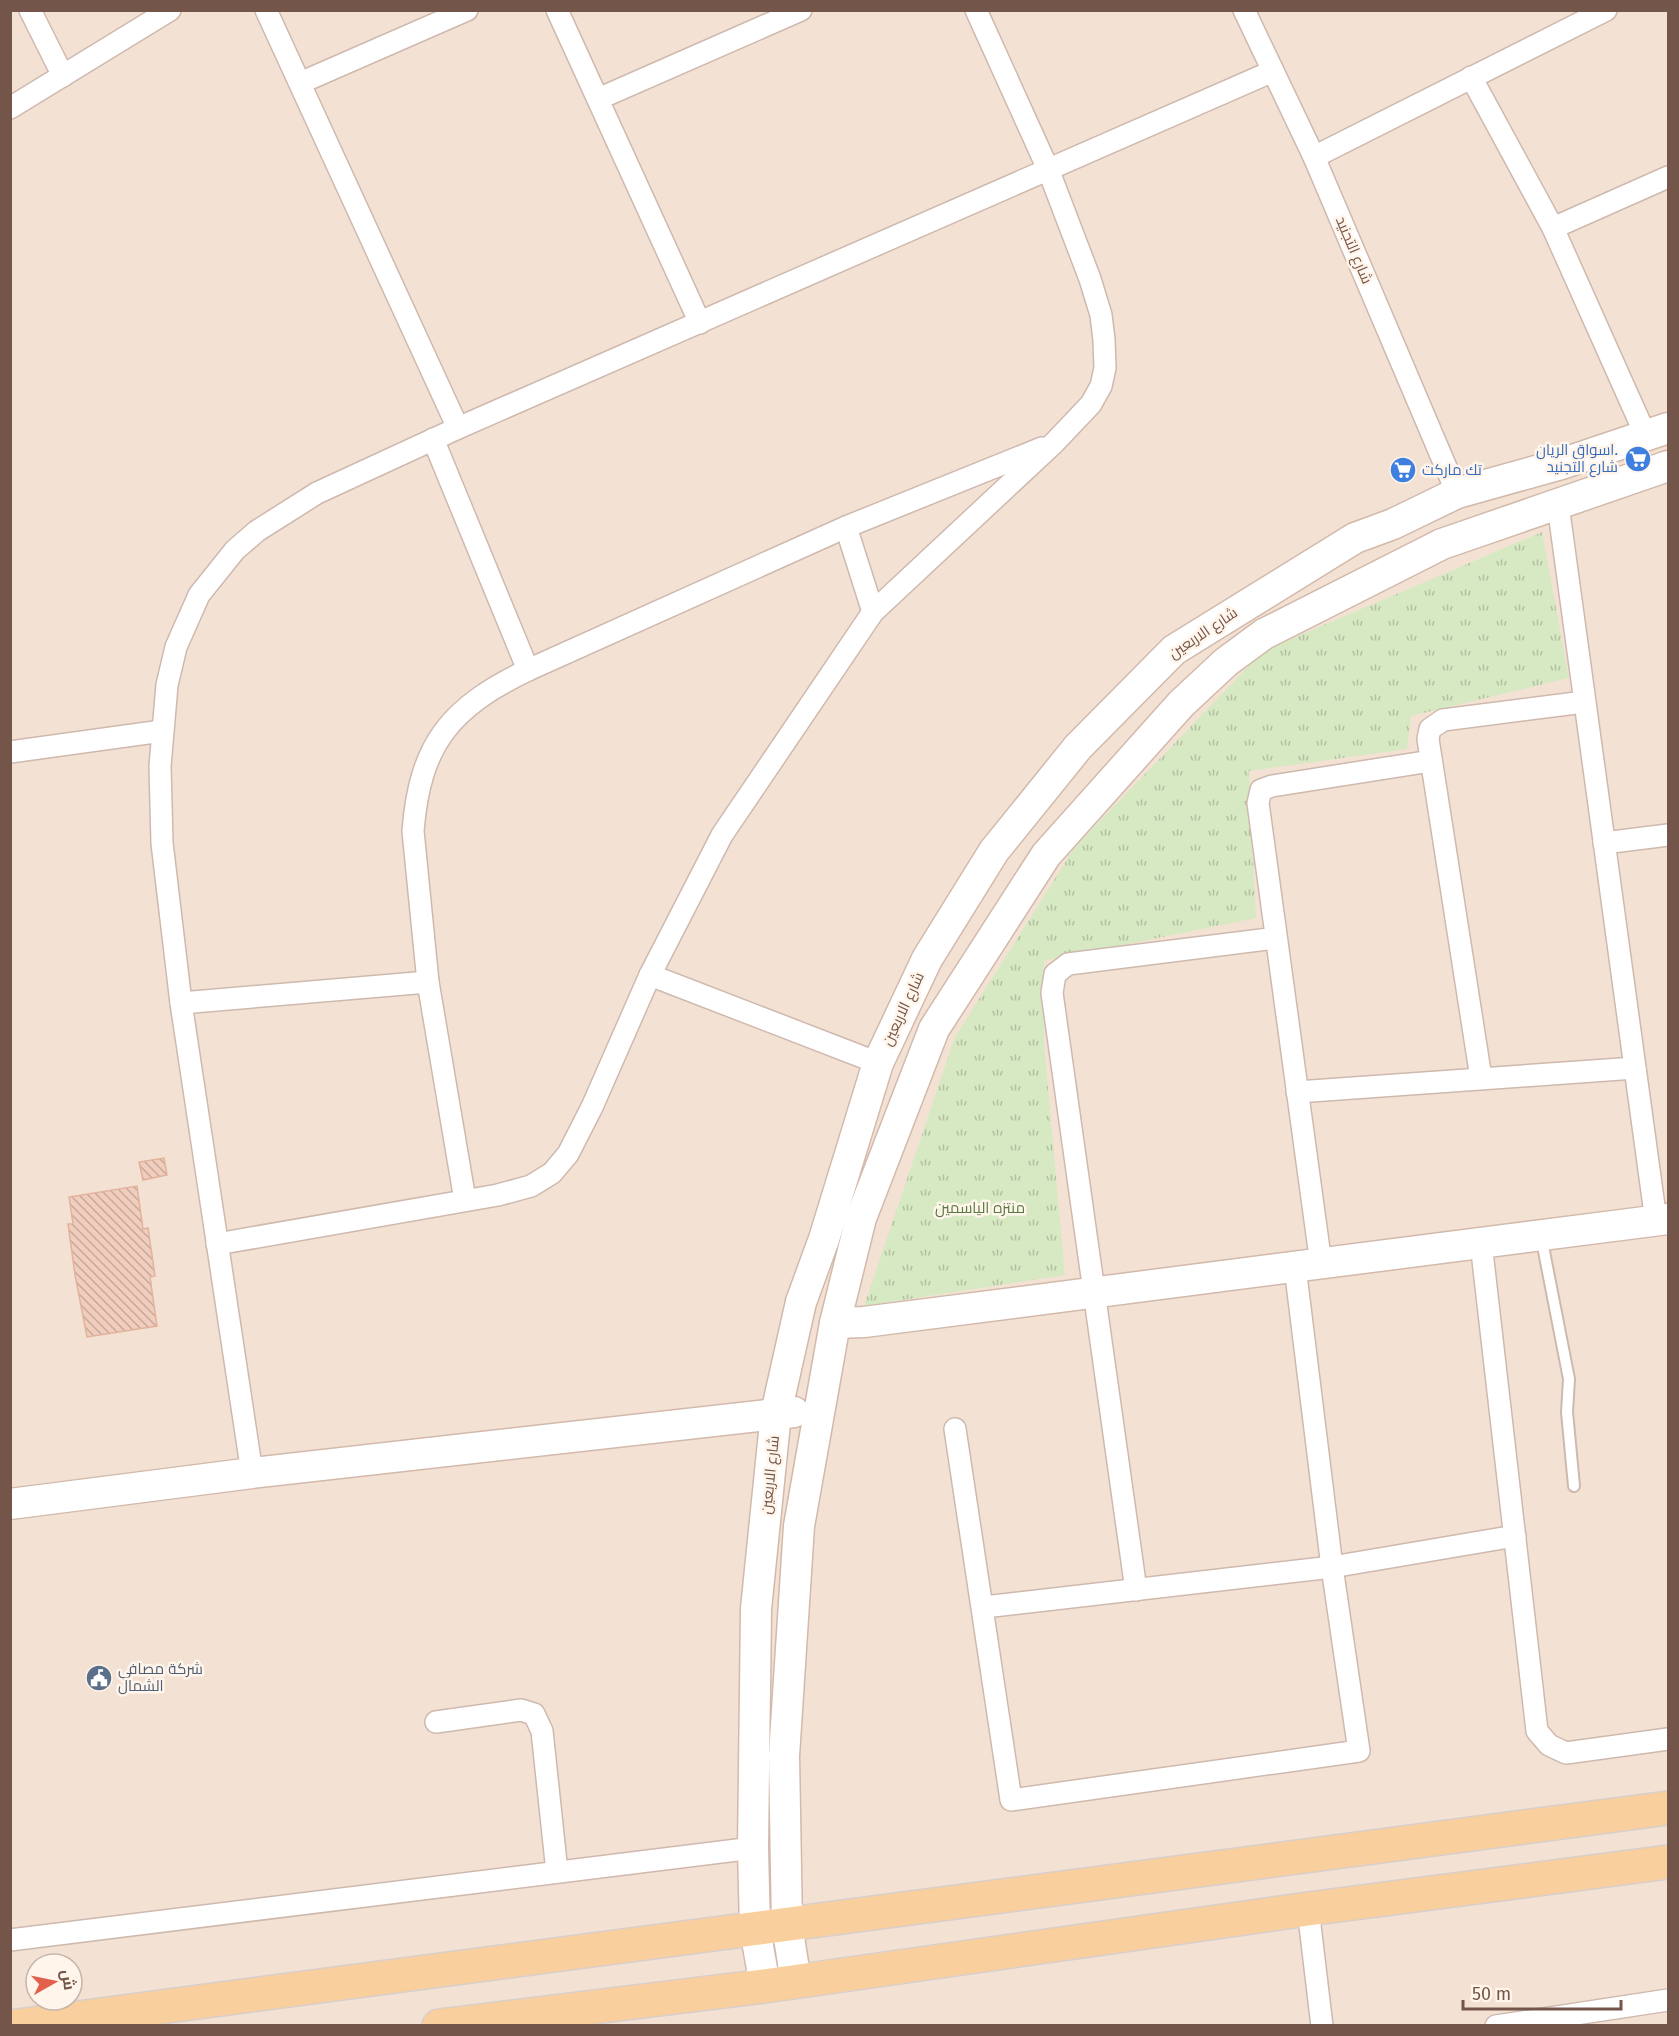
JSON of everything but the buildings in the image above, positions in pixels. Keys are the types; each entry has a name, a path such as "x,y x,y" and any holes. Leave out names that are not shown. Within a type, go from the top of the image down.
{"main road":[{"name":"شارع الاربعين","path":"780,1984 755,1929 753,1848 756,1609 776,1413 801,1302 824,1239 878,1063 927,959 994,850 1078,747 1174,650 1355,538 1393,524 1457,493 1561,464 1657,432"},
{"path":"780,1984 787,1925 784,1756 799,1526 835,1323 861,1218 934,1029 1046,855 1182,704 1226,662 1264,634 1442,544 1668,466"},
{"path":"1355,538 1372,579"},
{"path":"835,1323 864,1322 1662,1220"},
{"path":"10,1504 252,1473 776,1413 820,1410"},
{"path":"17,2025 1668,1808"},
{"path":"439,2025 498,2022 1308,1909 1668,1862"}],"street":[{"path":"30,10 63,76"},
{"path":"10,108 170,10"},
{"path":"266,10 458,428"},
{"path":"300,83 467,10"},
{"path":"557,10 700,323"},
{"path":"598,99 801,10"},
{"path":"217,1244 465,1200 531,1186 552,1173 568,1154 583,1126 650,975 722,835 873,612 1054,443 1091,404 1101,386 1105,368 1101,315 1090,279 1048,169 976,10"},
{"name":"شارع التجنيد","path":"1244,10 1314,157 1457,493"},
{"path":"1314,157 1606,10"},
{"path":"252,1473 181,1003 162,843 162,731 167,685 186,621 199,595 236,550 257,531 316,493 458,428 1273,71"},
{"path":"1471,77 1553,228 1657,432"},
{"path":"1553,228 1668,177"},
{"path":"433,440 528,670"},
{"path":"465,1200 428,982 414,855 415,806 421,783 438,739 451,720 495,686 528,670 846,528 1054,443"},
{"path":"1557,505 1635,1068 1662,1220"},
{"path":"846,528 873,612"},
{"path":"1481,1078 1428,739 1431,729 1443,720 1584,702"},
{"path":"10,752 162,731"},
{"path":"955,1429 984,1607 1011,1800 1359,1751 1332,1567 1297,1092 1258,802 1261,790 1272,786 1431,761"},
{"path":"1604,843 1668,835"},
{"path":"1136,1590 1052,993 1055,974 1068,964 1276,938"},
{"path":"650,975 878,1063"},
{"path":"181,1003 428,982"},
{"path":"1297,1092 1635,1068"},
{"path":"1481,1243 1537,1731 1549,1746 1566,1753 1668,1739"},
{"path":"984,1607 1332,1567 1515,1536"},
{"path":"436,1722 521,1710 534,1714 542,1731 557,1872"},
{"path":"10,1940 753,1848"},
{"path":"1308,1909 1322,2025"},
{"path":"1496,2025 1561,2020 1668,2000"}],"lane":[{"path":"1541,1235 1569,1379 1567,1412 1574,1486"}],"shaded area":[{"path":"11,11 1668,11 1668,2025 11,2026"}],"green space":[{"name":"منتزه الياسمين","path":"1542,532 1569,678 1411,716 1407,749 1249,771 1256,918 1044,961 1044,1044 1065,1275 864,1306 955,1037 1075,847 1263,651"}],"place":[{"name":"اسواق الريان. شارع التجنيد","path":"1638,459"},
{"name":"تك ماركت","path":"1403,470"},
{"name":"شركة مصافي الشمال","path":"99,1678"}]}
